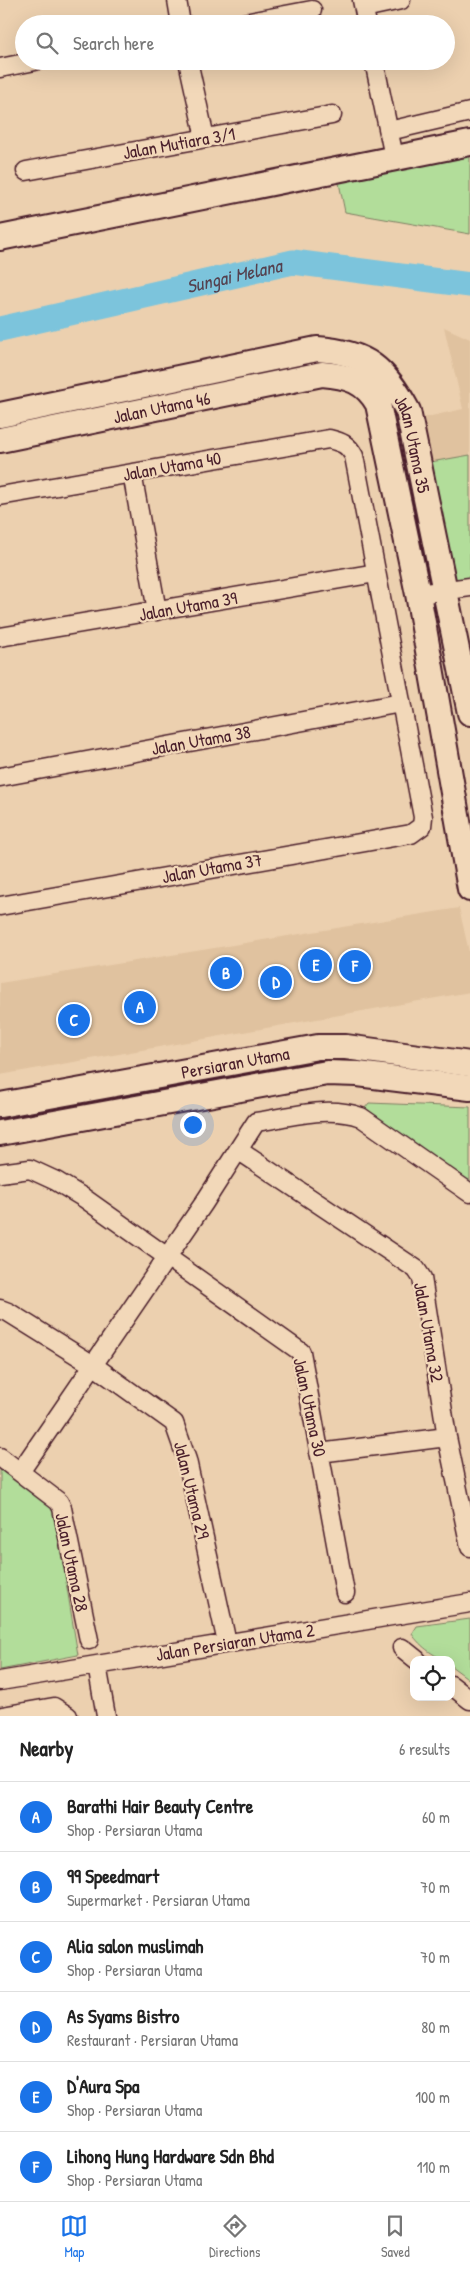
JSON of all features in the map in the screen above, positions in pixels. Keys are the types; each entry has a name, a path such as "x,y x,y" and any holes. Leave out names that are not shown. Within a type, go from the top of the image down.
{"street":[{"path":"177,0 180,15"},
{"path":"364,10 401,0"},
{"path":"286,15 312,10"},
{"path":"0,68 15,65"},
{"path":"190,70 205,138"},
{"path":"376,70 394,157"},
{"path":"389,131 470,112"},
{"name":"Jalan Mutiara 3/1","path":"26,170 332,115"},
{"path":"0,238 470,143"},
{"name":"Jalan Utama 46","path":"0,415 318,349"},
{"name":"Jalan Utama 35","path":"318,349 335,350 352,355 376,366 394,384 408,411 470,713"},
{"name":"Jalan Utama 46","path":"0,440 322,374"},
{"name":"Jalan Utama 35","path":"322,374 340,375 355,381 371,391 378,404 418,594 470,889"},
{"name":"Jalan Utama 40","path":"0,496 329,439 343,442 354,456 376,573"},
{"path":"132,473 156,611"},
{"path":"376,573 401,703"},
{"name":"Jalan Utama 39","path":"0,637 376,573"},
{"path":"418,594 470,587"},
{"name":"Jalan Utama 38","path":"0,777 401,703"},
{"name":"Jalan Utama 37","path":"0,906 411,834 422,826 423,817 401,703"},
{"path":"435,1058 458,1053 470,1046"},
{"name":"Persiaran Utama","path":"0,1105 318,1047 346,1047 470,1064"},
{"name":"Persiaran Utama","path":"0,1133 327,1073 358,1074 470,1088"},
{"path":"20,1472 167,1257 256,1122 317,1113 346,1112 361,1116 470,1193"},
{"name":"Jalan Utama 32","path":"238,1150 416,1269 422,1278 447,1437 470,1547"},
{"name":"Jalan Utama 30","path":"0,1173 30,1169 56,1181 301,1352 345,1593"},
{"name":"Jalan Utama 29","path":"0,1309 8,1312 93,1365 174,1423 187,1460 227,1643"},
{"path":"319,1453 447,1437"},
{"name":"Jalan Utama 28","path":"0,1457 59,1502 62,1508 89,1640"},
{"name":"Jalan Persiaran Utama 2","path":"0,1681 470,1603"},
{"path":"402,1648 412,1656"},
{"path":"97,1665 106,1716"},
{"path":"455,1689 470,1700"},
{"path":"2,1716 54,1707 68,1716"}],"shaded area":[{"path":"444,327 470,339 470,455 425,463 418,419 463,409"},
{"path":"459,908 470,956 470,992 0,1075 0,983"}],"green space":[{"path":"470,153 470,234 345,212 338,178"},
{"path":"470,455 470,579 459,581 452,577 425,463"},
{"path":"369,1103 470,1107 470,1184 365,1108"},
{"path":"0,1469 54,1509 78,1655 0,1670"},
{"path":"470,1619 470,1680 455,1669 455,1656 436,1656 420,1643 412,1634 417,1626"}],"waterway":[{"name":"Sungai Melana","path":"0,329 293,262 470,285"}],"place":[{"name":"D'Aura Spa","path":"316,965"},
{"name":"Lihong Hung Hardware Sdn Bhd","path":"355,966"},
{"name":"99 Speedmart","path":"226,973"},
{"name":"As Syams Bistro","path":"276,982"},
{"name":"Barathi Hair Beauty Centre","path":"140,1007"},
{"name":"Alia salon muslimah","path":"74,1020"}]}
